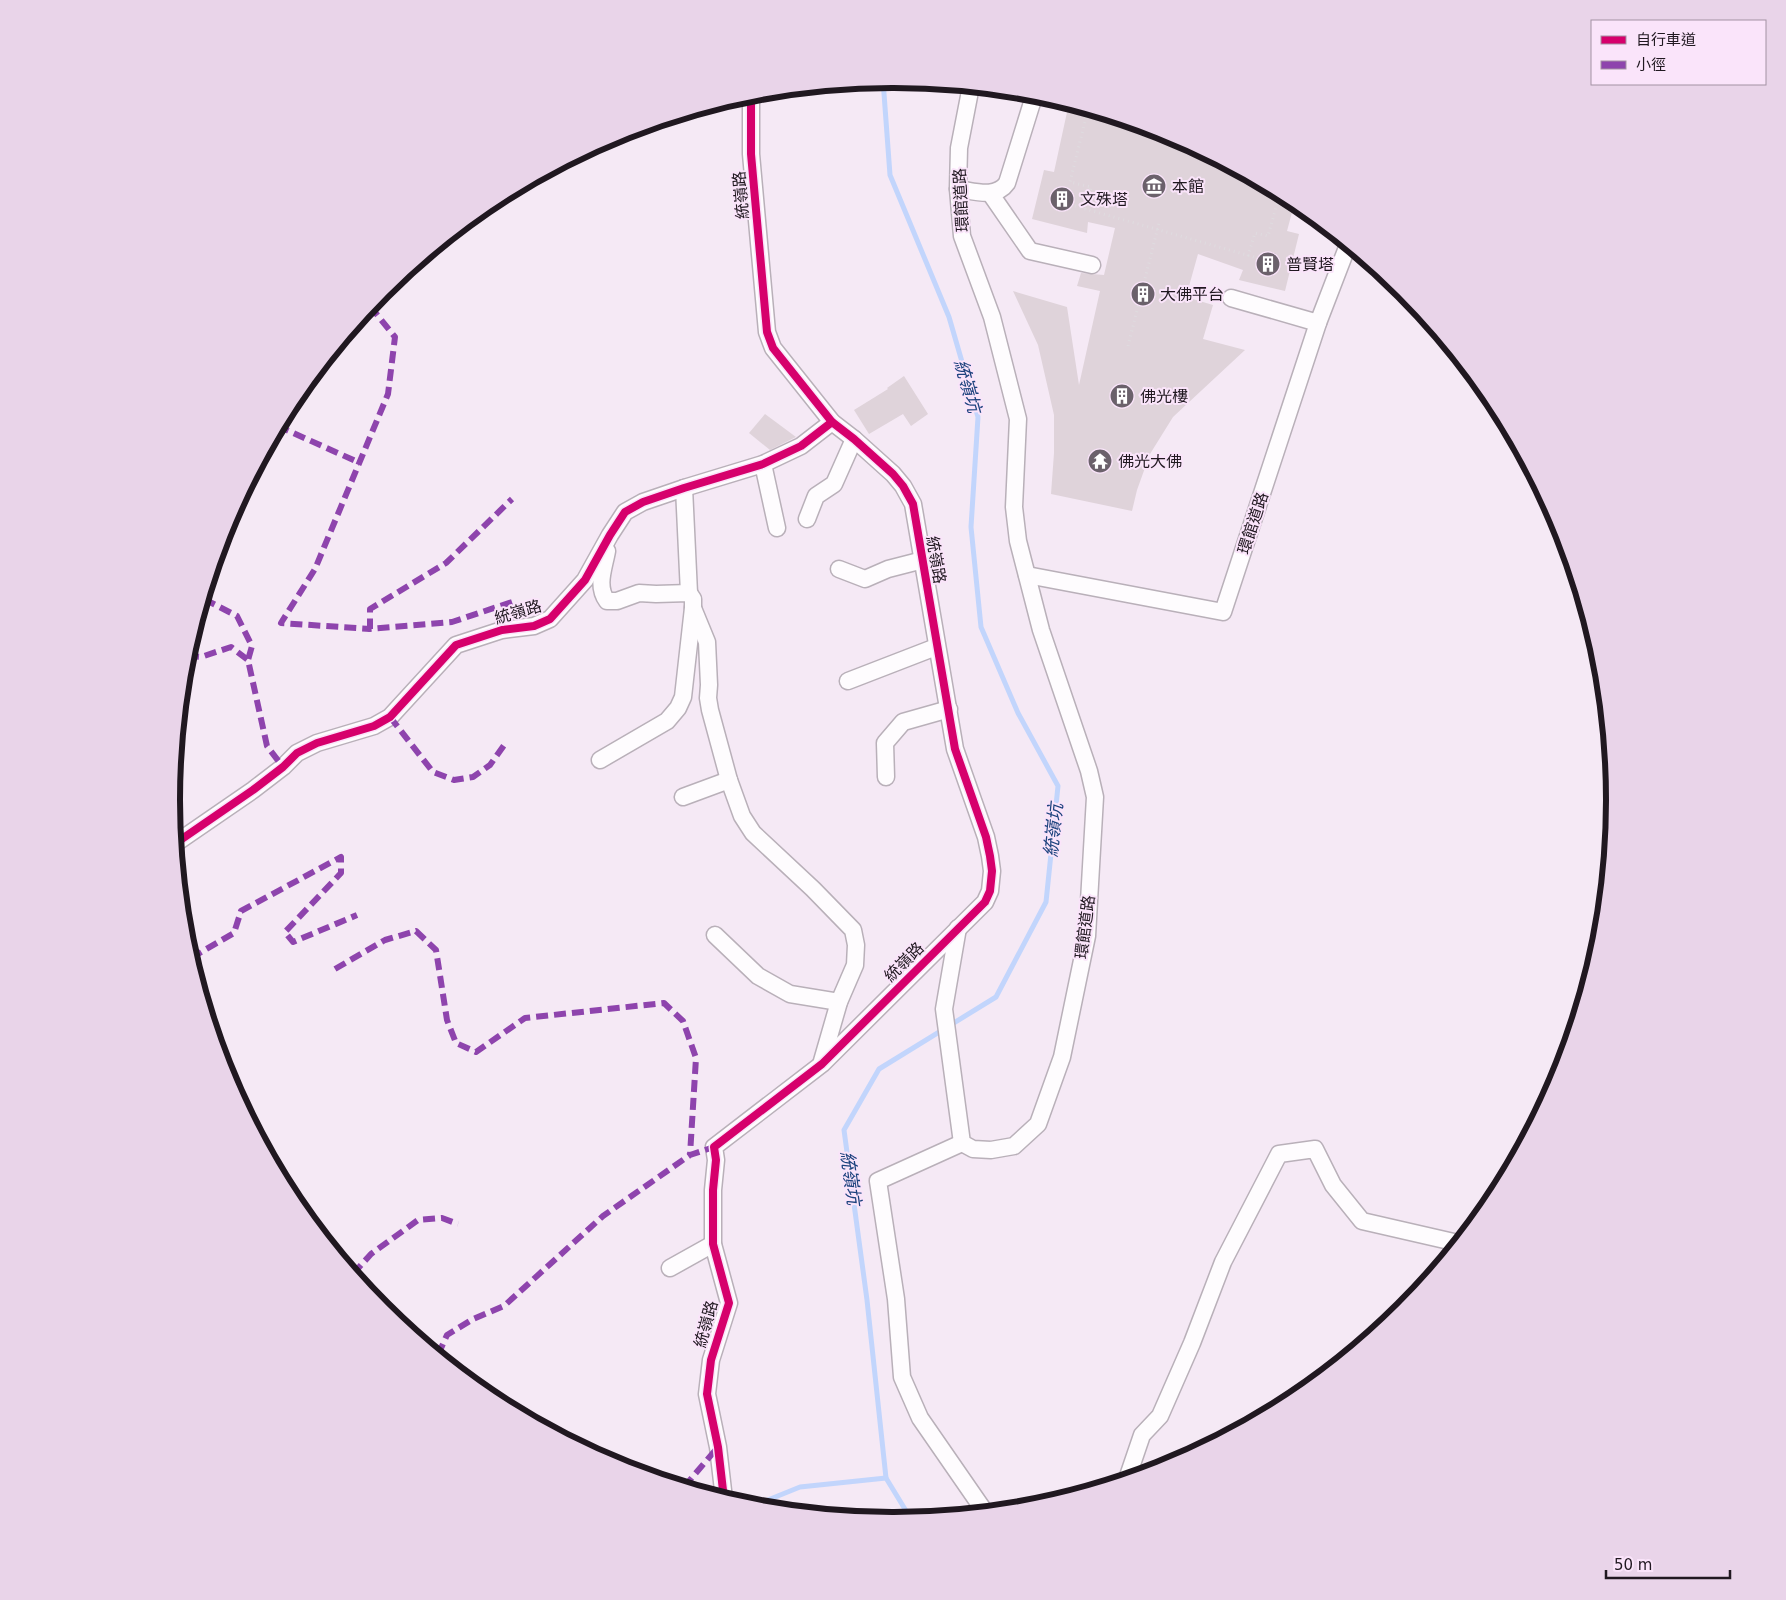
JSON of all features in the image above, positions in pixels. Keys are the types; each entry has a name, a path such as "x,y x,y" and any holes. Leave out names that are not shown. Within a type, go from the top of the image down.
{"street":[{"name":"環館道路","path":"962,1144 973,1149 991,1150 1014,1146 1038,1124 1062,1057 1087,936 1096,797 1041,630 1026,575 1018,541 1014,507 1018,419 992,317 962,236 958,189 959,148 970,92"},
{"path":"958,189 990,193 999,190 1007,183 1032,101"},
{"name":"統嶺路","path":"723,1491 718,1447 707,1394 711,1360 730,1304 713,1244 713,1190 716,1160 714,1147 822,1064 985,902 990,891 992,871 986,837 955,749 913,504 903,486 893,474 854,438 832,422 773,348 767,332 751,154 751,102"},
{"path":"990,193 1030,251 1092,265"},
{"name":"環館道路","path":"1026,575 1223,612 1318,323 1346,250"},
{"path":"1231,298 1318,323"},
{"name":"統嶺路","path":"182,839 253,790 283,767 297,753 317,743 374,726 390,717 456,646 502,630 534,626 550,619 585,580 625,512 643,502 763,464 801,446 832,422"},
{"path":"807,518 816,496 834,484 854,438"},
{"path":"763,464 777,528"},
{"path":"600,760 666,720 678,708 683,697 691,601 684,488"},
{"path":"610,535 601,581 602,593 607,601 618,600 639,593 656,594 691,601"},
{"path":"839,569 865,579 888,569 923,560"},
{"path":"691,601 707,642 708,698 729,780 742,816 753,832 814,889 854,930 856,945 855,965 838,1002 822,1064"},
{"path":"848,681 936,647"},
{"path":"886,777 884,743 904,722 948,710"},
{"path":"683,797 729,780"},
{"path":"958,928 944,1009 962,1144 878,1181 896,1299 902,1377 920,1418 981,1507"},
{"path":"715,935 758,976 790,994 838,1002"},
{"path":"1129,1472 1142,1435 1160,1416 1192,1343 1222,1262 1280,1154 1316,1149 1334,1184 1362,1221 1452,1242"},
{"path":"670,1268 713,1244"}],"path":[{"path":"1085,209 1091,187 1070,182 1087,115"},
{"path":"1248,256 1255,232 1268,236 1278,201"},
{"path":"1075,206 1254,257"},
{"path":"1128,346 1159,223"}],"building":[{"path":"1068,110 1077,112 1122,125 1166,142 1208,161 1249,183 1292,210 1287,231 1299,234 1285,291 1239,280 1243,270 1198,254 1186,297 1213,305 1203,339 1245,350 1173,417 1150,454 1137,490 1132,511 1051,494 1054,415 1038,345 1013,291 1067,307 1079,385 1100,291 1077,286 1081,273 1104,275 1115,228 1088,222 1087,233 1032,219 1044,170 1054,172"},
{"path":"904,376 928,414 911,426 903,414 869,434 854,410 888,389"},
{"path":"765,414 796,437 770,450 749,433"}],"waterway":[{"name":"統嶺坑","path":"884,88 890,175 949,317 978,417 971,527 981,627 1018,713 1058,786 1046,902 996,997 879,1069 844,1130 867,1300 886,1478 907,1512"},
{"path":"766,1501 800,1487 886,1478"}],"marked path":[{"path":"370,629 281,623 315,569 388,394 395,337 374,312"},
{"path":"285,429 360,463"},
{"path":"512,499 446,563 370,609 370,629 452,622 512,602"},
{"path":"209,602 237,616 252,646 248,660 267,746 283,767"},
{"path":"195,657 201,657 231,647 248,660"},
{"path":"390,717 433,772 454,780 473,777 490,765 507,741"},
{"path":"198,954 234,933 241,911 341,857 341,873 285,932 293,942 357,915"},
{"path":"335,969 385,940 416,931 436,950 447,1020 456,1043 476,1052 525,1018 664,1003 683,1021 696,1058 690,1155"},
{"path":"440,1350 447,1335 473,1319 504,1306 603,1216 690,1155 714,1147"},
{"path":"357,1270 371,1254 418,1220 442,1218 458,1224"},
{"path":"688,1482 718,1447"}],"cycle path":[{"path":"723,1491 718,1447 707,1394 711,1360 729,1303 713,1244 713,1190 716,1160 714,1147 822,1064 985,902 990,891 992,871 986,837 955,749 913,504 903,486 893,474 832,422 773,348 767,332 751,154 751,102"},
{"path":"182,839 253,790 283,767 297,753 317,743 374,726 390,717 456,645 502,630 534,626 550,619 585,580 625,512 643,502 763,464 801,446 832,422"}],"place":[{"name":"本館","path":"1154,186"},
{"name":"文殊塔","path":"1062,199"},
{"name":"普賢塔","path":"1268,264"},
{"name":"大佛平台","path":"1143,294"},
{"name":"佛光樓","path":"1122,396"},
{"name":"佛光大佛","path":"1100,461"}]}
